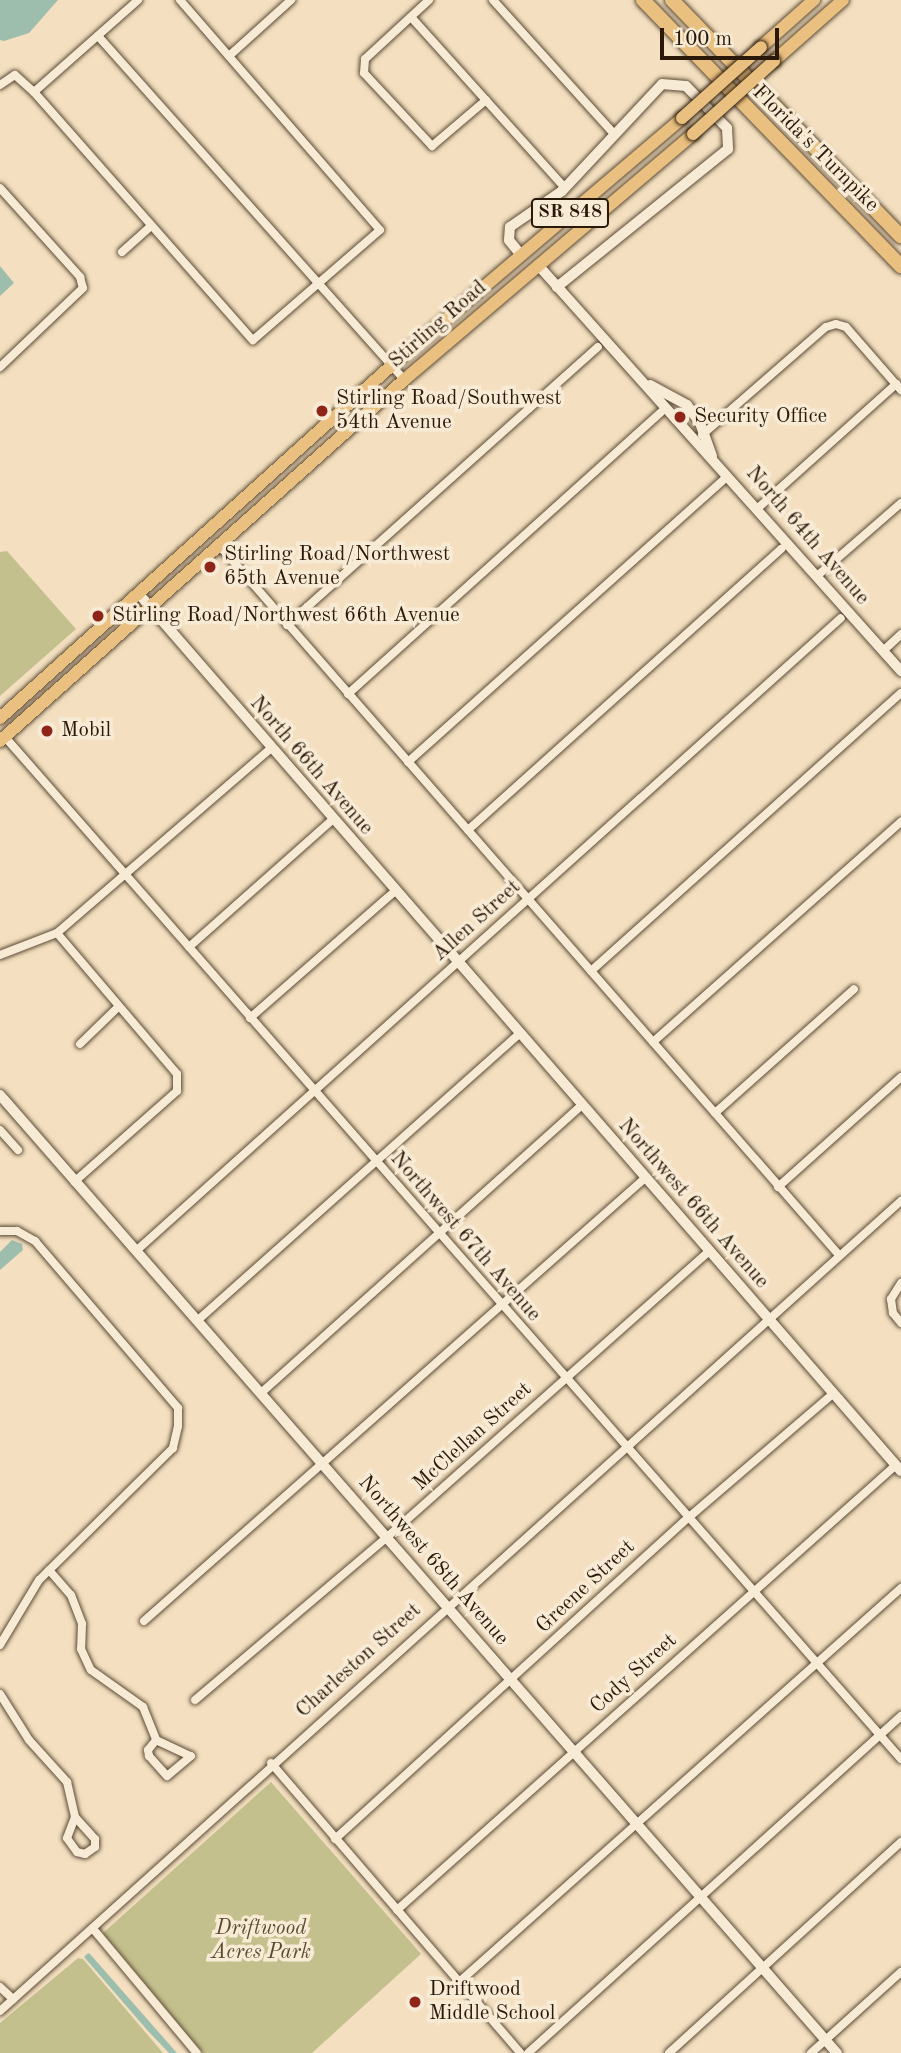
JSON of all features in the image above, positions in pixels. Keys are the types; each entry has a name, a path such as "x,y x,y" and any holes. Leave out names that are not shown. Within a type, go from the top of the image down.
{"highway":[{"name":"Florida's Turnpike","path":"643,0 901,266"},
{"name":"Florida's Turnpike","path":"672,0 901,236"}],"main road":[{"name":"Stirling Road","path":"0,718 391,366 682,118 814,0"},
{"name":"Stirling Road","path":"2,737 404,380 693,134 843,0"},
{"path":"2,737 40,695 41,681"}],"street":[{"path":"34,92 138,0"},
{"path":"0,85 15,75 34,92 253,340 380,230 180,0"},
{"path":"229,56 291,0"},
{"path":"429,0 362,66 363,74 432,146 486,100"},
{"path":"493,0 614,135"},
{"path":"411,17 565,188"},
{"path":"98,36 404,380"},
{"path":"521,255 507,232 565,188 656,89 671,82 686,86 726,128 729,138 723,155 557,286"},
{"path":"0,188 80,277 83,288 0,367"},
{"path":"122,252 152,226"},
{"name":"North 64th Avenue","path":"538,265 636,374 699,438 713,458 901,671"},
{"path":"699,438 826,327 836,324 846,327 898,387 758,508"},
{"path":"288,625 598,347"},
{"name":"North 64th Avenue","path":"636,374 687,405 699,438"},
{"path":"348,694 661,412"},
{"path":"408,762 723,480"},
{"path":"817,576 901,503"},
{"path":"219,545 839,1255"},
{"path":"468,830 781,549"},
{"name":"North 66th Avenue","path":"138,593 456,962"},
{"name":"Allen Street","path":"136,1251 841,618"},
{"path":"883,650 901,634"},
{"path":"591,971 901,693"},
{"name":"Northwest 67th Avenue","path":"2,737 901,1759"},
{"path":"0,956 57,933 127,877 271,748"},
{"path":"188,947 332,820"},
{"path":"653,1042 901,822"},
{"path":"250,1018 394,892"},
{"path":"57,933 177,1074 177,1091 74,1182"},
{"name":"Northwest 66th Avenue","path":"456,962 898,1468"},
{"path":"715,1113 854,989"},
{"path":"80,1044 118,1007"},
{"path":"198,1321 519,1034"},
{"path":"778,1187 901,1077"},
{"name":"Northwest 68th Avenue","path":"0,1095 837,2053"},
{"path":"261,1393 581,1106"},
{"path":"0,1130 18,1150"},
{"path":"144,1621 324,1466 644,1179"},
{"name":"Charleston Street","path":"0,2011 94,1930 271,1763 901,1200"},
{"path":"0,1231 17,1231 35,1241 178,1408 173,1448 49,1570 21,1606 0,1645"},
{"name":"McClellan Street","path":"195,1700 386,1538 708,1252"},
{"path":"901,1283 891,1299 892,1313 901,1323"},
{"name":"Greene Street","path":"335,1839 688,1518 834,1393"},
{"name":"Cody Street","path":"397,1910 752,1591 898,1468"},
{"path":"49,1570 71,1595 82,1624 81,1649 91,1670 143,1707 156,1740 191,1756 167,1776 149,1756 156,1740"},
{"path":"458,1983 901,1588"},
{"path":"0,1695 29,1740 67,1782 75,1817 95,1839 95,1847 85,1854 76,1852 67,1838 75,1817"},
{"path":"528,2053 901,1716"},
{"path":"271,1763 520,2053"},
{"path":"669,2053 901,1842"},
{"path":"94,1930 197,2053"},
{"path":"811,2053 901,1972"},
{"path":"0,1987 13,1999"}],"green space":[{"path":"7,551 76,629 0,696 0,552"},
{"name":"Driftwood Acres Park","path":"271,1782 421,1954 312,2053 203,2053 103,1933"},
{"path":"78,1958 83,1959 163,2053 0,2053 0,2023"}],"shaded area":[{"path":"0,0 58,0 29,33 4,41 0,40"},
{"path":"0,266 14,283 0,296"},
{"path":"12,1240 22,1244 23,1250 0,1270 0,1252"},
{"path":"88,1953 177,2053 169,2053 148,2031 84,1957"}],"place":[{"name":"Stirling Road/Southwest 54th Avenue","path":"322,411"},
{"name":"Security Office","path":"680,417"},
{"name":"Stirling Road/Northwest 65th Avenue","path":"210,567"},
{"name":"Stirling Road/Northwest 66th Avenue","path":"98,616"},
{"name":"Mobil","path":"47,731"},
{"name":"Driftwood Middle School","path":"415,2002"}]}
